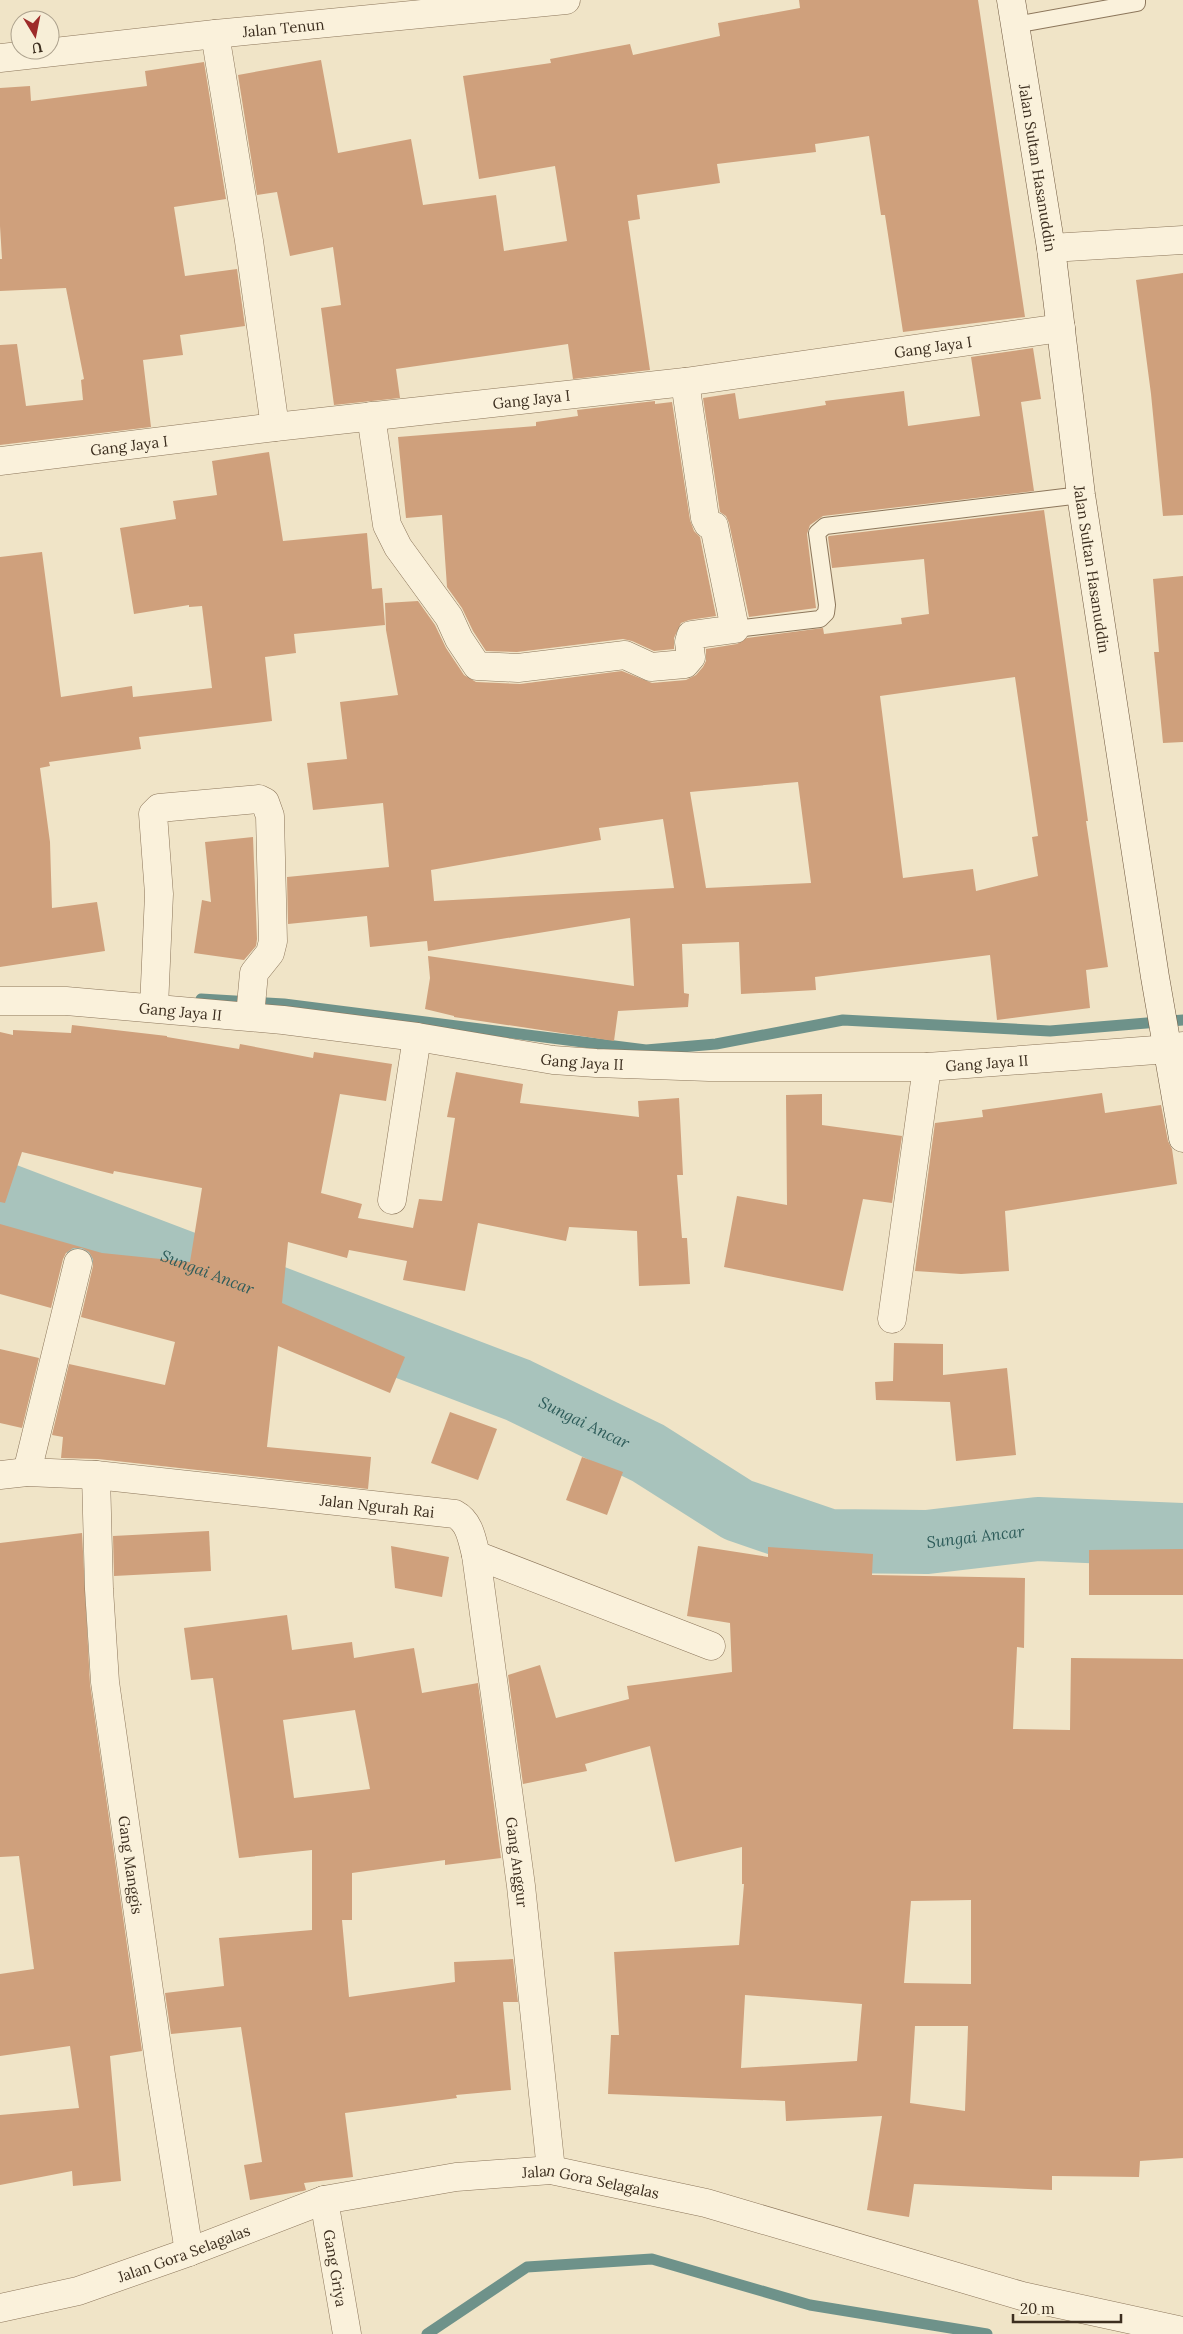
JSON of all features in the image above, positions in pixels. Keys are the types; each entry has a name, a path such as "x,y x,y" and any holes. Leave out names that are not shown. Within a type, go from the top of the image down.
{"street":[{"name":"Jalan Tenun","path":"0,58 215,34 566,0"},
{"name":"Jalan Sultan Hasanuddin","path":"1013,12 1051,248 1081,495 1155,977 1172,1043 1183,1138"},
{"path":"215,34 249,241 275,426"},
{"path":"1051,248 1183,240"},
{"name":"Gang Jaya I","path":"0,461 275,426 685,382 1061,328"},
{"path":"371,416 387,524 398,547 450,617 459,639 477,666 518,668 625,655 651,667 685,664 692,658 689,642 691,635 735,629 714,526 708,524 705,518 685,382"},
{"path":"154,1004 159,894 152,819 155,811 159,808 259,798 265,802 270,816 273,941 270,953 254,974 250,1013"},
{"name":"Gang Jaya II","path":"0,1001 154,1004 250,1013 570,1061 709,1067 927,1067 1172,1043"},
{"path":"392,1200 417,1037"},
{"path":"892,1318 927,1067"},
{"path":"27,1472 78,1263"},
{"name":"Jalan Ngurah Rai","path":"0,1474 27,1472 96,1475 455,1514 463,1518 466,1523 476,1555"},
{"name":"Gang Manggis","path":"96,1475 99,1588 106,1682 160,2075 189,2252"},
{"path":"476,1555 710,1646"},
{"name":"Gang Anggur","path":"476,1555 522,1886 551,2170"},
{"name":"Jalan Gora Selagalas","path":"0,2308 78,2291 189,2252 324,2200 456,2177 551,2170 706,2203 1022,2296 1183,2332"},
{"name":"Gang Griya","path":"324,2200 347,2334"}],"lane":[{"path":"1013,12 1137,3 1137,0"},
{"path":"735,629 820,619 824,616 828,605 817,533 825,526 1081,495"}],"building":[{"path":"799,0 978,0 1025,317 903,332 885,215 881,215 869,136 815,144 816,152 717,164 720,183 637,195 640,219 628,221 650,370 573,379 568,344 396,369 400,398 334,405 321,308 341,305 333,247 290,256 277,192 257,195 238,75 321,60 338,153 411,139 423,205 496,195 504,251 567,241 555,166 479,179 463,76 551,63 550,59 630,44 633,55 720,36 718,23 800,8"},
{"path":"204,62 226,199 174,207 185,276 237,269 245,326 180,335 183,355 143,360 151,427 0,445 0,345 17,344 26,406 83,400 81,380 84,379 66,288 0,291 0,259 2,259 0,226 0,88 30,86 31,101 147,86 145,71"},
{"path":"1183,273 1183,515 1163,516 1151,394 1136,280"},
{"path":"1033,348 1041,399 1021,402 1034,491 823,516 810,525 807,534 816,608 749,617 729,523 726,516 720,512 703,398 735,393 739,419 826,405 825,401 904,391 908,426 980,416 971,357"},
{"path":"655,401 655,404 672,402 690,520 694,531 700,537 716,616 681,623 674,638 674,649 654,651 623,639 517,652 486,651 473,631 462,608 447,587 442,515 406,518 398,437 536,426 536,422 578,416 577,410"},
{"path":"269,452 283,541 367,533 372,589 382,588 385,625 294,634 296,653 265,657 272,721 139,737 141,749 49,762 50,766 40,768 50,842 52,908 97,902 105,951 0,967 0,557 42,552 61,697 132,686 133,697 212,688 202,606 189,607 189,605 134,614 120,528 176,519 173,501 217,495 212,461"},
{"path":"1044,510 1088,821 1086,821 1108,967 1086,970 1090,1008 997,1020 990,955 815,977 816,990 741,994 739,942 682,944 684,993 689,994 688,1007 618,1011 614,1041 454,1017 425,1009 430,978 428,956 634,986 630,918 428,951 427,941 370,947 367,916 288,924 287,877 389,867 383,803 313,810 307,763 347,759 340,702 398,695 386,630 385,603 418,601 435,625 446,648 464,675 476,682 520,684 622,671 652,683 686,680 696,675 703,667 706,661 706,649 737,644 747,638 823,628 824,634 902,624 901,618 929,614 924,559 832,568 829,536","holes":["1015,677 1038,836 1032,837 1038,876 976,891 973,869 903,878 880,696","798,782 811,883 706,888 690,792","663,819 674,888 434,901 431,870 601,840 599,828"]},
{"path":"1183,576 1183,742 1163,743 1154,652 1159,652 1153,579"},
{"path":"253,837 256,946 244,960 194,953 202,900 211,902 205,842"},
{"path":"72,1025 167,1036 239,1049 240,1044 313,1058 314,1052 392,1064 386,1101 340,1094 321,1193 362,1204 358,1218 413,1228 419,1199 442,1201 455,1118 447,1117 456,1072 523,1084 520,1103 639,1117 638,1101 679,1098 683,1175 677,1175 682,1238 687,1238 690,1284 639,1286 637,1231 569,1227 566,1241 478,1223 465,1291 403,1280 407,1261 349,1250 347,1258 288,1242 282,1303 405,1357 390,1393 278,1346 267,1447 371,1457 368,1489 98,1459 61,1458 63,1437 52,1435 69,1364 165,1385 175,1342 81,1317 93,1266 93,1259 89,1252 82,1248 73,1248 66,1253 51,1308 0,1294 0,1224 102,1253 190,1262 202,1188 114,1171 113,1174 22,1152 5,1203 0,1202 0,1032 13,1035 13,1030 71,1033"},
{"path":"1102,1093 1105,1113 1161,1105 1168,1141 1172,1149 1177,1184 1005,1211 1009,1271 961,1274 915,1271 935,1123 983,1117 982,1110"},
{"path":"822,1094 822,1125 902,1136 892,1203 863,1199 843,1291 724,1267 737,1196 787,1205 786,1095"},
{"path":"894,1343 943,1344 943,1375 1007,1368 1016,1455 956,1461 950,1402 876,1400 875,1382 893,1381"},
{"path":"0,1349 39,1358 22,1428 0,1423"},
{"path":"450,1412 497,1429 478,1480 431,1463"},
{"path":"582,1457 623,1472 607,1515 566,1500"},
{"path":"209,1531 211,1571 114,1576 113,1536"},
{"path":"82,1533 90,1684 142,2051 110,2056 121,2181 73,2186 72,2171 0,2185 0,2115 79,2108 70,2046 0,2056 0,1974 34,1969 19,1856 0,1857 0,1543"},
{"path":"391,1546 449,1557 442,1597 395,1588"},
{"path":"698,1546 768,1557 768,1547 873,1554 872,1575 1025,1578 1024,1648 1017,1647 1013,1729 1070,1730 1071,1658 1183,1659 1183,2158 1140,2161 1139,2177 1052,2176 1052,2190 914,2184 909,2217 867,2210 882,2116 786,2121 785,2101 608,2094 611,2035 619,2035 614,1952 739,1945 744,1884 742,1884 742,1847 675,1862 650,1746 585,1764 587,1771 523,1784 508,1675 540,1665 556,1718 629,1699 627,1686 732,1672 730,1623 687,1616","holes":["971,1900 971,1984 904,1983 911,1901","745,1995 862,2004 857,2061 741,2068","915,2026 968,2026 965,2111 910,2103"]},
{"path":"1183,1549 1183,1595 1089,1595 1089,1550"},
{"path":"287,1615 292,1650 352,1642 354,1658 414,1648 422,1693 478,1683 501,1858 445,1865 445,1860 352,1873 352,1920 342,1920 349,1997 455,1982 454,1962 513,1959 518,2002 503,2002 511,2090 456,2095 457,2098 345,2113 353,2177 304,2183 306,2190 303,2191 250,2200 244,2165 262,2162 241,2027 171,2034 165,1993 224,1986 219,1938 312,1930 312,1850 239,1858 213,1678 191,1680 184,1628","holes":["355,1710 370,1789 294,1798 283,1720"]}],"waterway":[{"path":"201,999 284,1004 646,1050 716,1044 843,1020 1050,1031 1183,1020"},
{"name":"Sungai Ancar","path":"0,1193 518,1390 648,1453 738,1510 829,1541 927,1542 1038,1529 1183,1535"},
{"path":"427,2334 527,2267 652,2259 810,2305 987,2334"}]}
